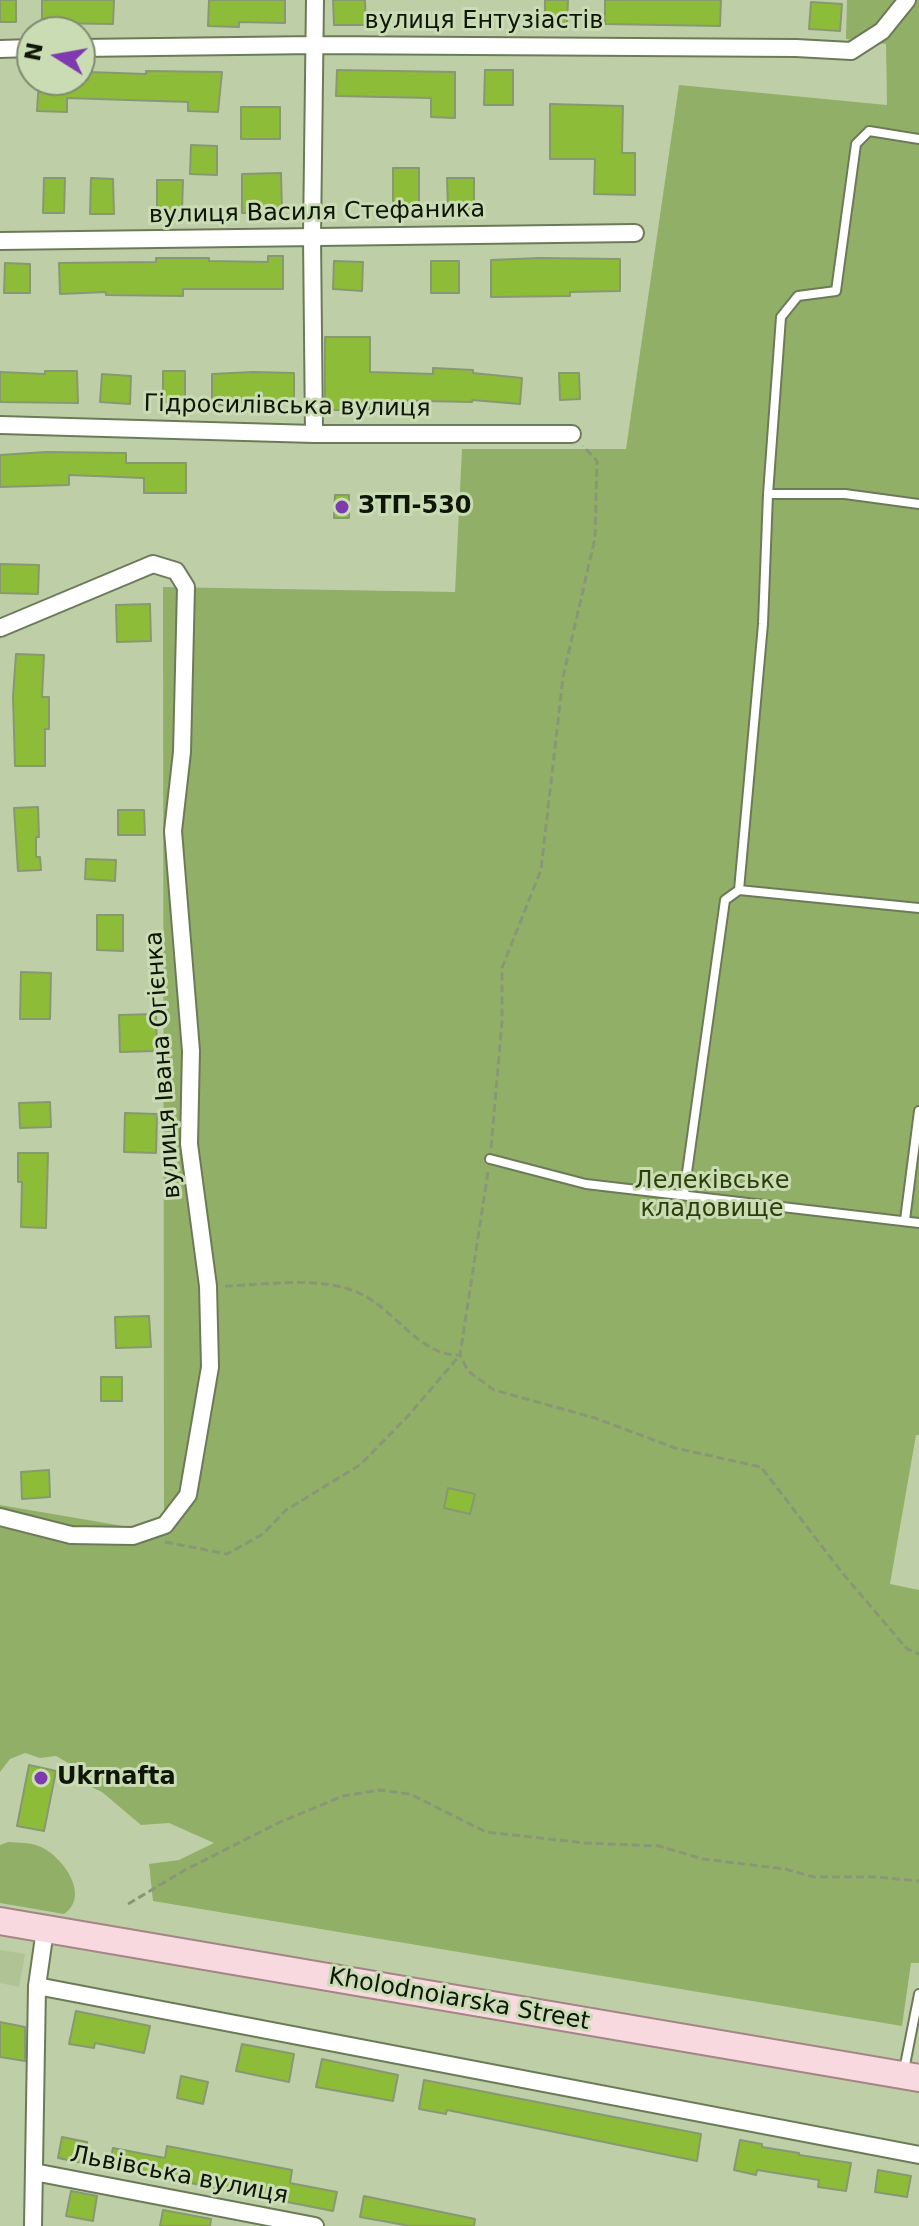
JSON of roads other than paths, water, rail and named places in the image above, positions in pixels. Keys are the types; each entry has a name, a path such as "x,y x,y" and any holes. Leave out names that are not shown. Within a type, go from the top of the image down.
{"main road":[{"name":"Kholodnoiarska Street","path":"0,1921 911,2076"}],"street":[{"path":"314,434 312,236 315,0"},
{"name":"вулиця Ентузіастів","path":"96,48 315,45 851,51 882,31 907,0"},
{"name":"вулиця Василя Стефаника","path":"0,241 635,233"},
{"name":"Гідросилівська вулиця","path":"0,425 314,434 572,434"},
{"name":"вулиця Івана Огієнка","path":"0,628 153,564 176,571 186,587 182,752 173,831 191,1051 189,1144 208,1286 210,1367 188,1495 165,1525 133,1536 71,1535 0,1517"},
{"path":"33,2226 37,1986 45,1930"},
{"path":"37,1986 919,2155"},
{"name":"Львівська вулиця","path":"34,2172 315,2226"}],"lane":[{"path":"739,890 763,624 768,494 781,317 798,296 836,291 856,144 869,131 919,139"},
{"path":"768,494 845,494 919,504"},
{"path":"684,1194 725,900 739,890 919,908"},
{"path":"905,1220 919,1111"},
{"path":"490,1159 586,1184 919,1223"},
{"path":"911,2076 919,1994"}],"place":[{"name":"ЗТП-530","path":"342,507"},
{"name":"Ukrnafta","path":"41,1778"}],"park label":[{"name":"Лелеківське кладовище","path":"712,1196"}]}
